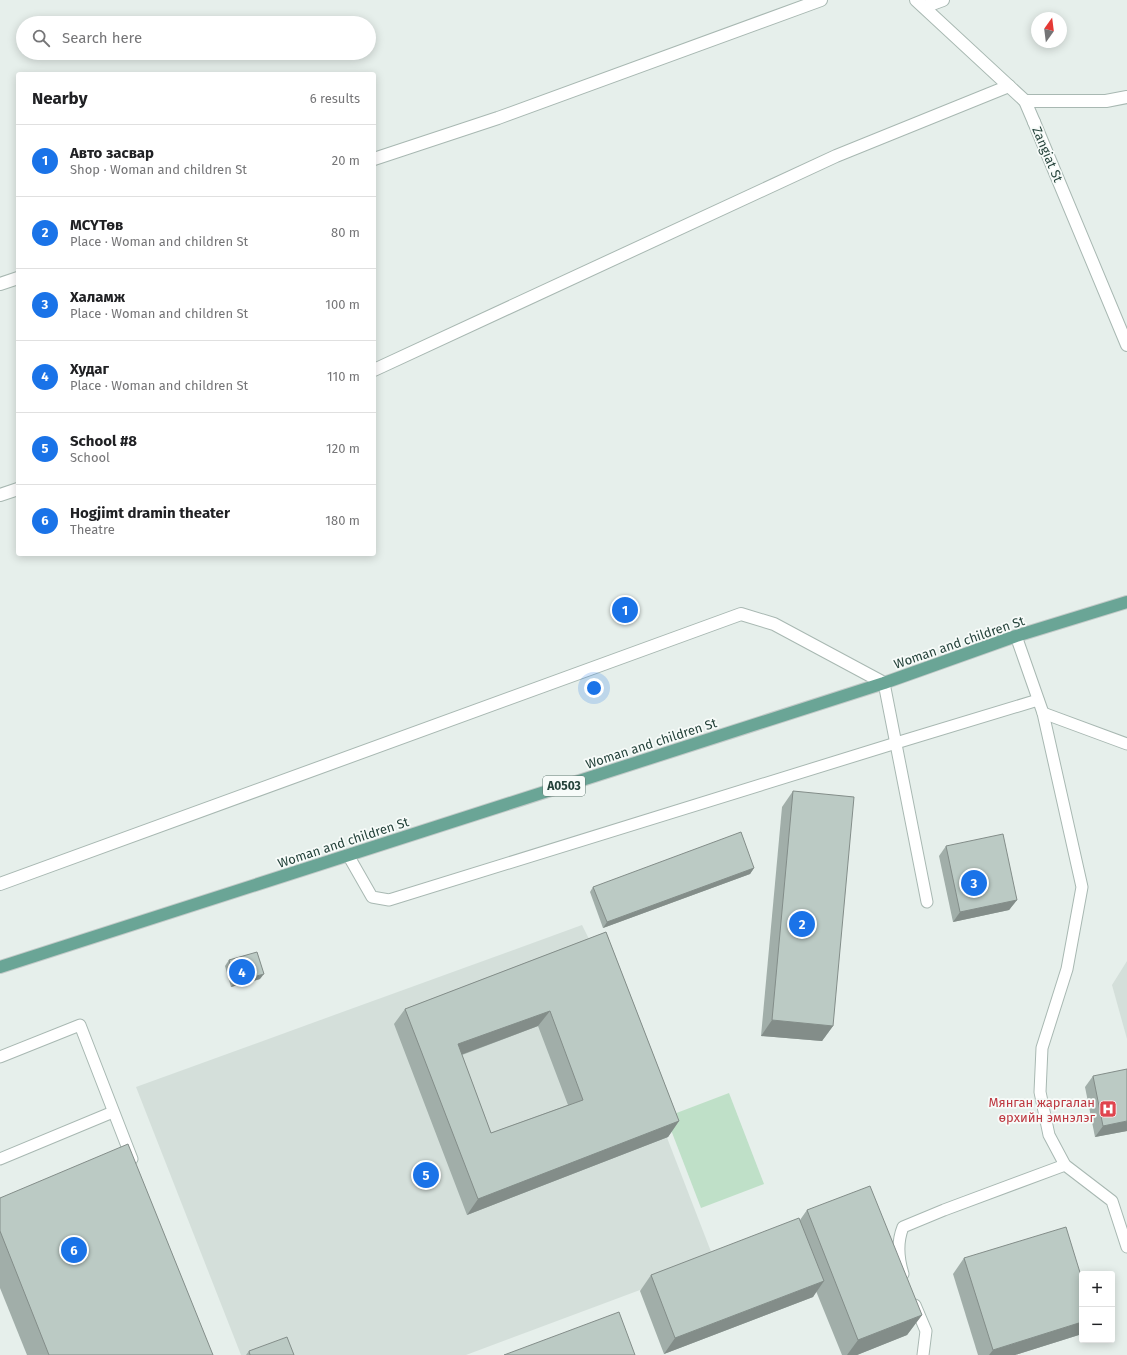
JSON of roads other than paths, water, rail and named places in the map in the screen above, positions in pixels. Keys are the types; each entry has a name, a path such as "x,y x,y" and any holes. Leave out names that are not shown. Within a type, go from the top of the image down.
{"main road":[{"name":"Woman and children St","path":"0,967 884,683 1016,636 1127,602"}],"street":[{"path":"376,158 498,118 821,0"},
{"path":"920,4 943,0"},
{"name":"Zangiat St","path":"920,4 1025,101 1127,344"},
{"path":"376,369 836,156 1009,86"},
{"path":"1025,101 1106,101 1127,97"},
{"path":"0,284 16,279"},
{"path":"0,495 16,490"},
{"path":"0,884 741,614 774,624 884,683"}],"lane":[{"path":"1016,636 1044,713 1082,887 1067,969 1042,1048 1040,1092 1049,1135 1065,1165 1112,1201 1127,1247"},
{"path":"884,683 927,902"},
{"path":"348,855 372,897 389,900 896,742 1038,700"},
{"path":"1044,713 1127,744"},
{"path":"0,1057 80,1025 136,1171"},
{"path":"0,1159 113,1112"},
{"path":"923,1355 926,1331 908,1289 900,1264 899,1239 903,1227 944,1210 1065,1165"}],"place":[{"name":"Авто засвар","path":"625,610"},
{"name":"Халамж","path":"974,883"},
{"name":"МСҮТөв","path":"802,924"},
{"name":"Худаг","path":"242,972"},
{"name":"Мянган жаргалан өрхийн эмнэлэг","path":"1108,1109"},
{"name":"School #8","path":"426,1175"},
{"name":"Hogjimt dramin theater","path":"74,1250"}]}
